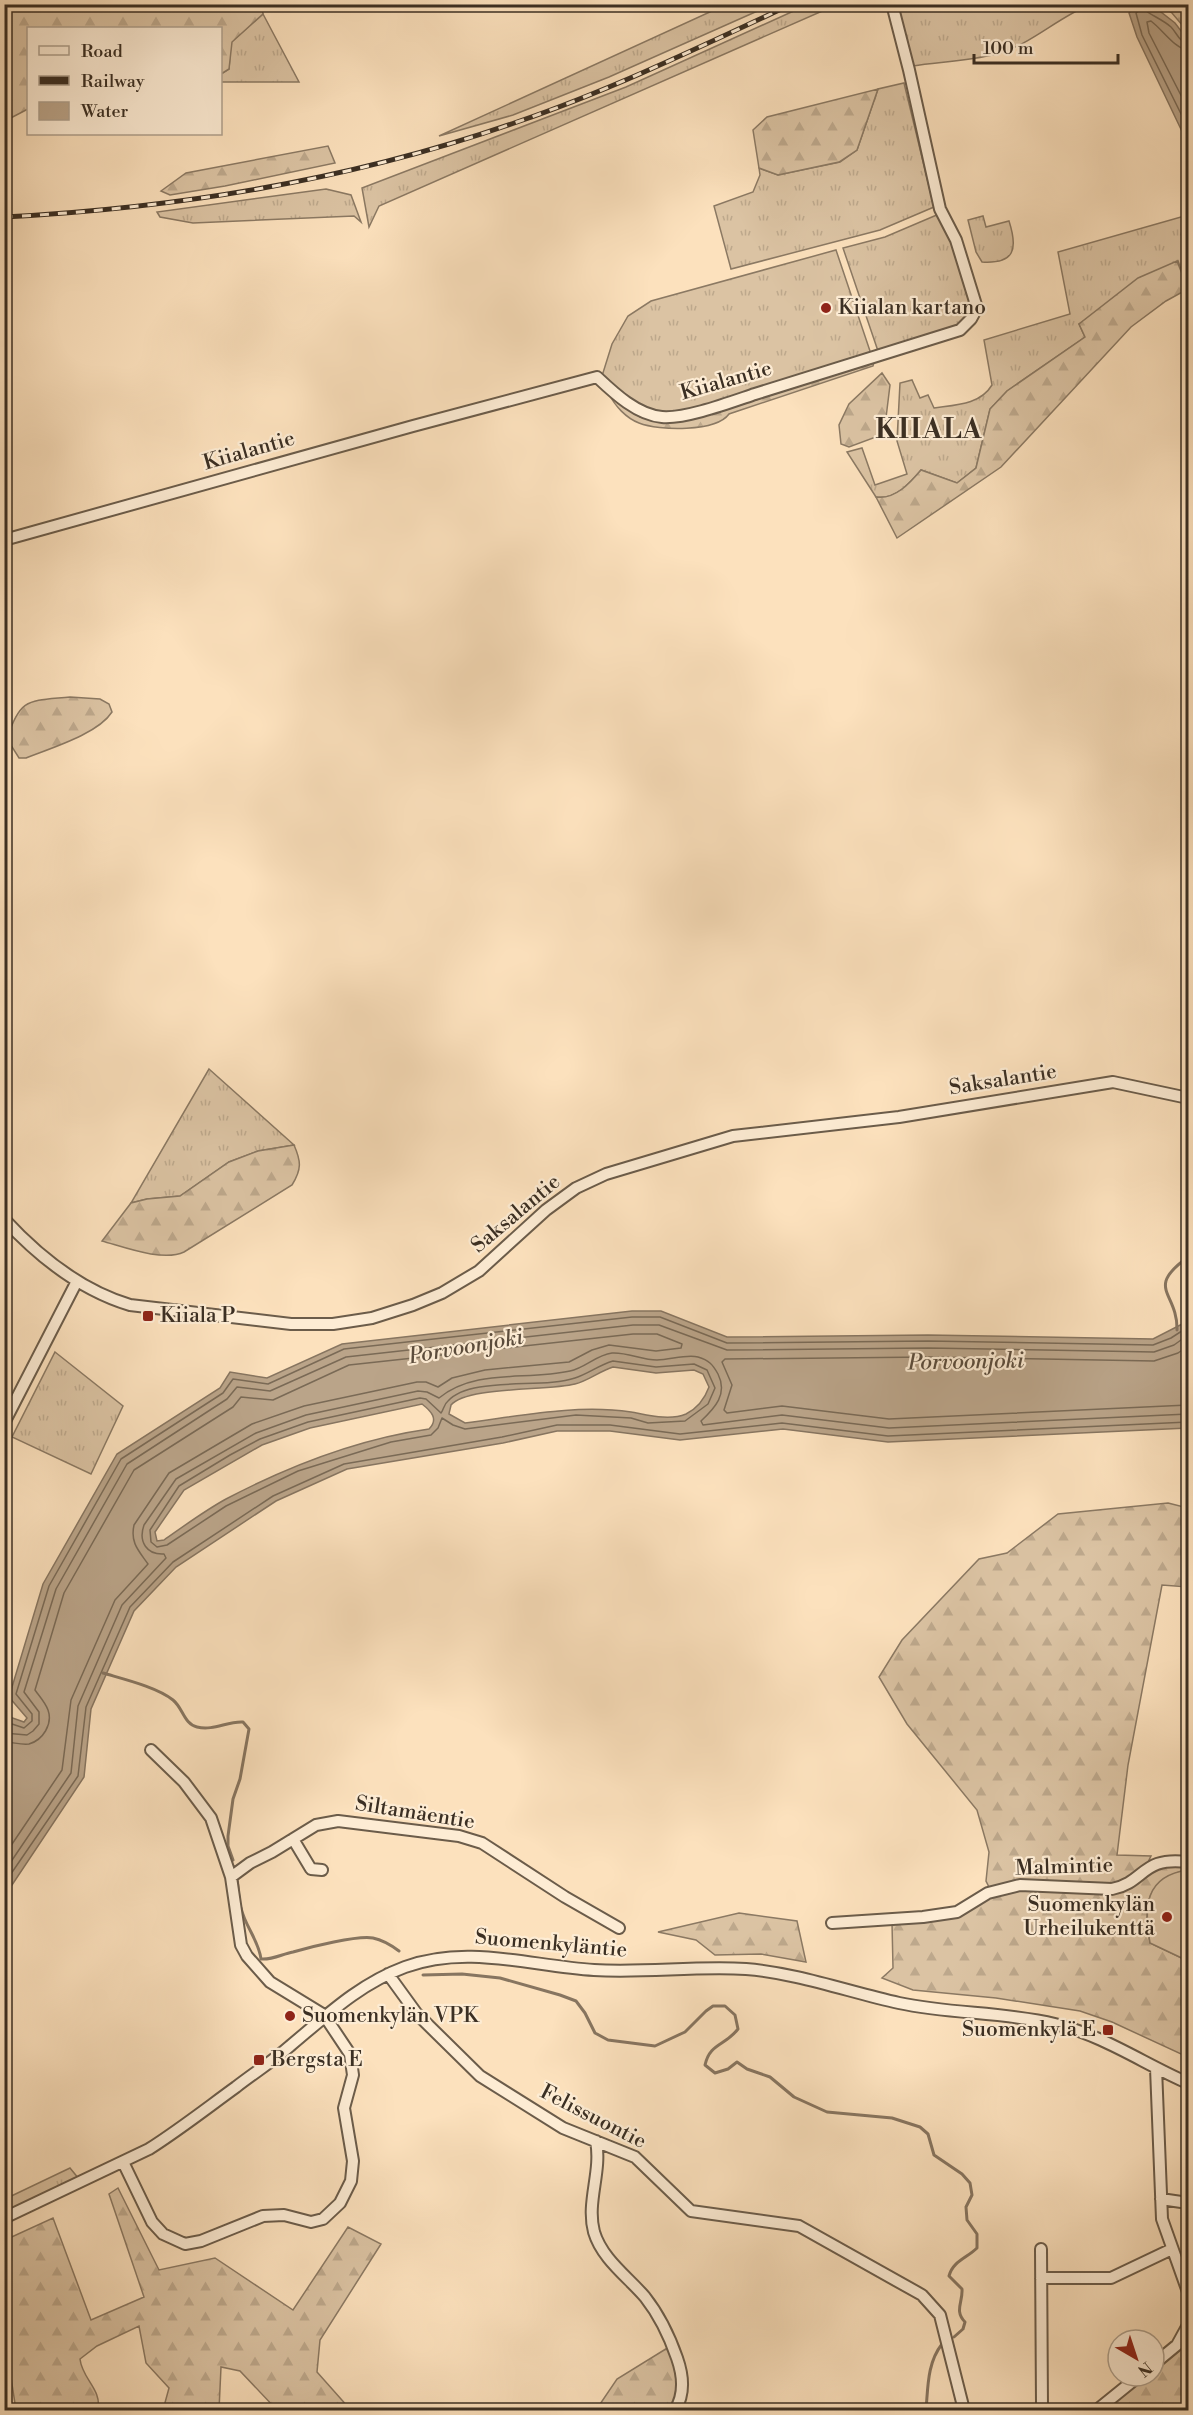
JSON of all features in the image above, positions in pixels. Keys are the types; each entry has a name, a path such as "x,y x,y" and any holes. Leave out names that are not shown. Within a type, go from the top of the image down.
{"street":[{"name":"Kiialantie","path":"4,540 597,377 614,393 642,411 662,417 689,414 960,330 971,319 977,308 956,240 940,209 892,4"},
{"name":"Saksalantie","path":"4,1219 76,1283 104,1297 130,1305 291,1324 333,1324 412,1305 442,1293 479,1271 553,1205 576,1188 606,1174 733,1136 899,1117 1113,1082 1188,1098"},
{"path":"4,1423 76,1283"},
{"path":"123,2162 152,2222 163,2234 185,2244 201,2241 263,2216 284,2215 311,2222 323,2219 340,2203 351,2181 353,2161 344,2108 352,2075 350,2054 324,2015 270,1982 247,1956 241,1945 231,1877 211,1818 184,1782 151,1750"},
{"name":"Siltamäentie","path":"231,1877 250,1863 316,1825 338,1821 459,1836 474,1840 619,1928"},
{"path":"292,1839 311,1869 321,1870"},
{"name":"Malmintie","path":"832,1923 923,1917 957,1912 988,1893 1020,1886 1112,1889 1123,1885 1157,1862 1188,1862"},
{"name":"Suomenkyläntie","path":"4,2218 123,2162 171,2135 289,2047 324,2015 370,1983 388,1974 425,1962 465,1956 511,1958 594,1970 749,1970 779,1974 923,2008 1003,2015 1058,2024 1089,2034 1188,2083"},
{"name":"Felissuontie","path":"388,1974 417,2014 480,2076 563,2128 635,2157 691,2211 799,2226 922,2295 940,2315 964,2410"},
{"path":"1155,2068 1162,2219 1188,2292"},
{"path":"596,2141 597,2175 591,2209 594,2234 609,2259 645,2298 667,2329 683,2375 680,2403 675,2410"},
{"path":"1161,2199 1188,2203"},
{"path":"1041,2249 1042,2405 1046,2410"},
{"path":"1041,2278 1111,2277 1172,2250"},
{"path":"1166,2354 1178,2345 1188,2325"},
{"path":"1097,2410 1124,2388"}],"green space":[{"path":"5,4 261,4 263,14 232,42 229,69 222,73 222,27 27,27 27,110 5,121"},
{"path":"809,4 836,5 379,206 369,227 362,188 626,87"},
{"path":"898,4 1089,5 1008,50 975,58 913,66"},
{"path":"725,5 771,5 609,77 513,115 439,136"},
{"path":"1160,5 1188,5 1188,32 1172,13"},
{"path":"263,14 299,82 222,82 222,73 229,69 231,42"},
{"path":"904,83 934,207 880,230 731,269 714,206 753,192 760,175 759,168 778,175 840,162 857,150 878,89"},
{"path":"878,89 857,150 839,162 778,175 759,168 753,130 767,117"},
{"path":"328,146 335,163 170,195 161,191 186,173"},
{"path":"326,189 351,195 361,222 354,216 193,223 160,217 157,212"},
{"path":"939,214 952,241 972,306 957,327 878,351 843,248 885,237"},
{"path":"1188,215 1188,289 1178,261 1079,324 1085,337 1007,391 990,409 976,468 957,483 921,470 896,493 876,497 847,452 862,448 875,485 907,474 897,441 900,383 912,380 920,398 928,395 934,408 958,405 981,397 992,385 984,340 1070,314 1058,252"},
{"path":"983,216 986,227 1009,221 1013,247 1011,253 1001,260 982,262 976,252 968,220"},
{"path":"836,250 871,354 688,410 669,413 654,412 638,405 602,376 612,344 628,316 651,301"},
{"path":"1177,261 1188,289 1166,301 1131,327 1001,467 897,538 876,497 896,493 921,470 957,483 976,468 990,409 1007,391 1085,337 1079,324 1138,278"},
{"path":"874,362 873,366 729,414 722,420 700,427 660,428 639,423 621,411 609,394 640,417 662,421 687,420"},
{"path":"882,373 890,385 884,434 849,447 841,444 839,425 849,404"},
{"path":"70,697 100,699 109,704 112,712 85,734 26,758 19,758 7,739 22,708 35,701"},
{"path":"209,1069 294,1145 258,1151 229,1162 180,1196 131,1203"},
{"path":"294,1145 299,1165 298,1174 292,1185 184,1252 175,1255 155,1254 102,1241 131,1203 180,1196 229,1162 258,1151"},
{"path":"55,1352 123,1406 91,1474 12,1437"},
{"path":"1168,1503 1188,1508 1188,1587 1162,1585 1128,1765 1117,1855 1151,1856 1147,1864 1119,1884 1101,1886 1059,1881 1015,1882 990,1889 986,1881 989,1852 977,1810 907,1724 879,1677 902,1640 979,1559 1007,1553 1058,1514"},
{"path":"1184,1865 1186,1870 1172,1875 1155,1888 1150,1897 1147,1918 1150,1943 1188,1961 1188,2050 1181,2054 1112,2022 1080,2011 996,1998 913,1990 882,1978 893,1968 892,1923 956,1917 976,1907 987,1897 1017,1889 1115,1893 1157,1868"},
{"name":"Suomenkylän Urheilukenttä","path":"1188,1870 1188,1961 1150,1943 1147,1918 1150,1896 1155,1887 1173,1873"},
{"path":"739,1913 797,1921 806,1962 761,1954 715,1955 696,1940 658,1932"},
{"path":"70,2168 79,2179 5,2213 5,2199"},
{"path":"118,2188 159,2270 215,2258 293,2310 348,2227 381,2244 320,2340 317,2372 349,2410 277,2410 240,2371 221,2367 219,2410 163,2410 169,2388 146,2363 139,2326 97,2346 80,2359 84,2372 95,2390 98,2410 16,2410 5,2339 5,2240 53,2218 91,2320 144,2297 109,2194"},
{"path":"1183,2345 1188,2351 1188,2410 1106,2410 1133,2388 1166,2388 1166,2360"},
{"path":"669,2347 676,2372 677,2387 670,2410 596,2410 617,2379"}],"water":[{"path":"1137,5 1157,9 1175,23 1188,40 1188,144 1137,37 1129,13"},
{"name":"Porvoonjoki","path":"632,1311 661,1311 727,1337 928,1335 1153,1339 1188,1321 1188,1428 888,1442 783,1429 680,1440 610,1431 557,1431 503,1443 347,1469 276,1501 176,1567 134,1611 91,1709 84,1777 12,1885 5,1892 5,1721 10,1717 24,1722 27,1718 9,1697 43,1584 117,1454 220,1388 230,1372 267,1378 342,1344","holes":["613,1367 656,1373 694,1370 703,1374 709,1387 703,1399 694,1409 686,1414 673,1417 590,1409 465,1423 449,1414 451,1405 473,1395 575,1384","422,1404 431,1412 434,1419 429,1429 350,1447 299,1465 226,1499 164,1540 157,1541 155,1532 184,1490 262,1445 310,1428"]}],"waterway":[{"path":"1177,1330 1176,1317 1165,1284 1175,1268 1188,1257"},
{"path":"103,1673 140,1684 166,1695 176,1703 189,1723 197,1727 209,1728 243,1722 249,1729 240,1779 233,1799 228,1836 228,1846 233,1860"},
{"path":"237,1876 239,1899"},
{"path":"241,1908 258,1946 261,1959 357,1938 380,1940 399,1951"},
{"path":"423,1975 462,1974 500,1978 560,1995 576,2001 595,2033 608,2040 655,2046 685,2032 713,2006 725,2006 735,2015 738,2029 710,2052 705,2065 715,2073 728,2069 737,2062 747,2069 770,2077 794,2097 827,2112 892,2118 920,2127 928,2134 934,2155 962,2174 970,2183 972,2195 966,2207 967,2220 977,2234 977,2248 957,2263 949,2276 962,2289 959,2310 965,2322 963,2329 954,2337"},
{"path":"926,2410 931,2367 942,2344"}],"railway":[{"path":"4,217 135,207 200,198 264,188 392,160 517,122 587,96 792,4"}],"place":[{"name":"Kiialan kartano","path":"826,308"},
{"name":"Kiiala P","path":"148,1316"},
{"name":"Suomenkylän Urheilukenttä","path":"1167,1917"},
{"name":"Suomenkylän VPK","path":"290,2016"},
{"name":"Suomenkylä E","path":"1108,2030"},
{"name":"Bergsta E","path":"259,2060"}],"district":[{"name":"KIIALA","path":"929,430"}]}
